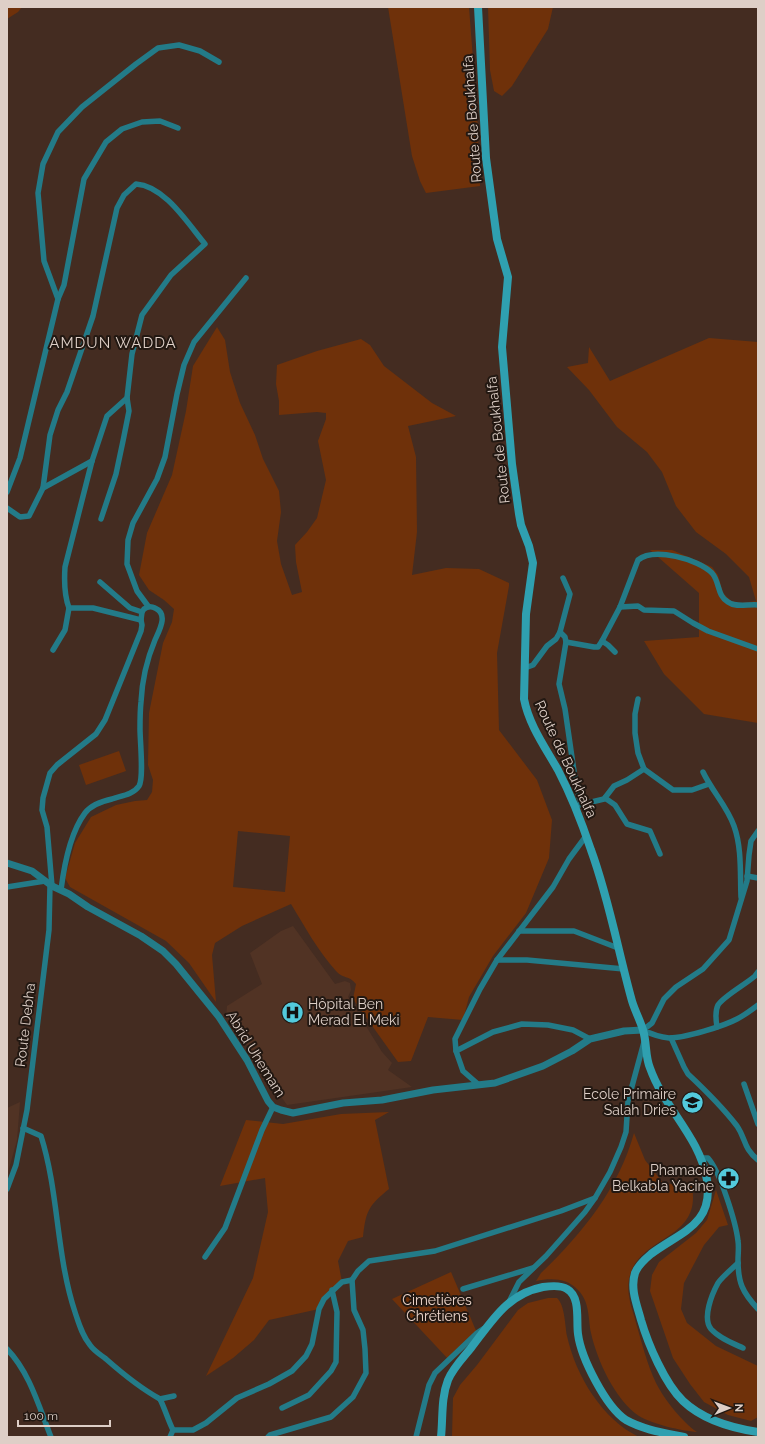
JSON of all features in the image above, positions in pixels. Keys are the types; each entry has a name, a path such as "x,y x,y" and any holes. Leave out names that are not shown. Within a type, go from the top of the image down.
{"main road":[{"name":"Route de Boukhalfa","path":"478,7 486,158 497,239 508,277 502,340 503,373 519,514 522,530 529,546 533,563 526,614 524,699 536,732 578,806 586,836 598,869 632,1002 643,1030 646,1057 653,1077 692,1140 706,1173 708,1191 700,1219 681,1235 664,1244 640,1264 635,1272 633,1282 634,1294 644,1328 656,1357 672,1388 683,1401 712,1420 734,1428 758,1432"},
{"path":"441,1437 444,1397 449,1378 488,1325 509,1302 523,1293 540,1288 556,1286 566,1288 572,1294 576,1302 578,1334 584,1356 594,1378 615,1408 625,1419 633,1423 646,1428 684,1437"}],"street":[{"path":"58,299 44,261 38,193 43,164 58,132 82,107 158,48 179,45 200,51 218,62"},
{"path":"7,492 20,458 58,299 64,286 84,179 106,142 122,129 142,122 160,121 178,128"},
{"path":"7,508 20,517 29,516 43,488 50,435 58,410 68,392 93,316 117,208 124,195 136,184 143,184 154,189 167,200 205,244 171,275 142,315 132,354 127,398 129,411 123,441 116,474 101,519"},
{"path":"61,890 65,863 70,846 86,812 96,805 130,793 139,786 141,775 141,701 145,673 151,648 161,625 162,618 161,612 157,608 148,606 138,591 127,564 128,540 133,523 157,479 165,457 184,365 194,342 246,278"},
{"path":"53,650 65,630 69,608 66,599 65,567 92,461 107,416 127,398"},
{"path":"43,488 92,461"},
{"path":"566,642 598,647 620,607 638,560 643,556 659,554 676,556 698,564 711,572 716,578 721,596 728,602 736,605 758,605"},
{"path":"525,668 533,665 547,646 556,639 560,632 570,594 563,578"},
{"path":"100,582 130,608 142,612 148,606"},
{"path":"620,607 638,606 644,610 674,611 693,624 708,631 758,648"},
{"path":"69,608 93,608 141,620"},
{"name":"Route Debha","path":"7,1189 16,1165 27,1110 49,930 47,827 42,810 43,798 50,773 57,765 96,734 105,720 141,631 142,612"},
{"path":"560,632 565,637 566,642 559,684 565,709 578,806 604,799 614,786 644,769"},
{"path":"602,641 615,652"},
{"path":"638,699 635,714 635,733 638,753 644,769 673,790 692,790 709,784"},
{"path":"703,772 709,784 719,796 735,827 740,855 741,902"},
{"path":"605,798 615,805 627,824 650,831 660,854"},
{"path":"758,831 752,841 748,855 747,881 729,940 703,969 676,987 664,999 652,1022 643,1030 651,1034 671,1038 685,1036 717,1027 736,1019 758,1005"},
{"path":"479,1085 463,1071 456,1051 455,1039 480,989 497,960 553,887 569,859 586,836"},
{"name":"Abrid Uhemam","path":"7,863 32,871 49,884 141,936 163,951 176,964 219,1017 247,1060 268,1101 273,1107 293,1113 330,1105 382,1100 433,1090 495,1083 543,1066 572,1051 590,1039 624,1031 643,1030"},
{"path":"748,876 758,878"},
{"path":"7,888 49,884"},
{"path":"519,931 574,931 618,948"},
{"path":"497,960 527,960 624,969"},
{"path":"717,1027 717,1006 758,972"},
{"path":"456,1051 493,1032 522,1024 573,1030 590,1039"},
{"path":"671,1038 686,1070 738,1127 745,1145 751,1155 758,1160"},
{"path":"509,1302 519,1282 570,1229 595,1198 610,1172 626,1132 628,1101 645,1040"},
{"path":"744,1084 758,1124"},
{"path":"205,1257 225,1228 262,1130 273,1107"},
{"path":"23,1128 41,1136 48,1158 62,1257 70,1296 82,1334 90,1346 126,1376 160,1399 173,1430 170,1437"},
{"path":"700,1158 708,1158 713,1164 726,1196 738,1242 739,1279 743,1290 758,1309"},
{"path":"268,1437 270,1435 331,1417 353,1397 366,1373 365,1349 362,1330 354,1310 352,1280 358,1271 369,1261 435,1251 554,1214 595,1198"},
{"path":"738,1263 719,1283 707,1310 707,1320 711,1329 723,1338 743,1348"},
{"path":"463,1289 535,1267"},
{"path":"173,1430 193,1430 206,1423 237,1398 269,1384 292,1371 306,1356 312,1344 318,1309 324,1298 342,1282 352,1280"},
{"path":"282,1408 309,1395 331,1371 336,1362 337,1312 332,1290"},
{"path":"416,1437 429,1385 435,1373 477,1333 488,1325"},
{"path":"7,1349 12,1354 31,1386 51,1437"},
{"path":"160,1399 174,1396"}],"shaded area":[{"name":"Hôpital Ben Merad El Meki","path":"293,926 335,984 345,981 350,983 351,990 348,997 382,1052 392,1063 388,1070 412,1087 287,1105 259,1065 233,1022 226,1018 227,1006 262,984 250,953 281,931"},
{"path":"20,1102 17,1140 7,1176 7,1108"}],"green space":[{"path":"7,7 22,7 18,12 7,19"},
{"path":"388,7 469,7 477,112 480,186 426,193 420,181 412,156"},
{"path":"488,7 553,7 548,29 512,86 502,96 494,91 490,70"},
{"path":"217,327 225,340 230,372 240,403 255,435 263,459 279,491 281,512 277,541 281,564 292,595 302,592 296,562 295,545 317,518 326,480 318,441 326,419 326,413 317,412 279,415 279,401 276,384 277,365 317,351 361,339 370,345 384,366 432,403 456,416 408,426 416,457 417,532 412,575 446,568 479,569 509,583 497,653 499,730 537,780 552,820 549,858 526,913 493,956 469,997 463,1020 428,1017 411,1061 398,1062 353,999 356,984 351,979 341,975 329,963 312,939 291,904 242,926 215,943 212,955 216,1002 189,963 166,941 70,887 65,878 75,843 91,817 116,805 147,800 152,792 153,780 148,765 149,713 163,643 172,622 174,609 149,590 139,575 147,533 172,475 186,411 193,366","holes":["238,831 290,836 285,892 233,887"]},
{"path":"709,338 758,342 758,723 704,714 664,674 644,641 699,637 699,593 650,550 672,550 712,567 718,575 723,593 731,601 741,603 756,601 749,577 726,554 696,532 676,506 662,472 647,452 617,427 589,390 567,367 588,363 589,347 610,381"},
{"path":"119,751 126,771 86,785 79,765"},
{"path":"389,1112 375,1120 389,1189 376,1200 369,1210 365,1221 363,1237 348,1241 338,1261 342,1282 319,1309 269,1320 254,1340 233,1358 206,1376 253,1278 268,1212 265,1178 220,1186 246,1120 283,1124 341,1114"},
{"path":"634,1133 645,1160 663,1183 677,1185 691,1182 693,1201 689,1215 681,1226 647,1251 637,1262 630,1275 628,1288 630,1303 656,1383 674,1410 697,1432 675,1429 651,1422 639,1416 630,1409 615,1390 602,1367 591,1333 587,1305 582,1295 574,1286 564,1281 547,1279 536,1281 541,1273 571,1242 584,1226 609,1191 619,1173"},
{"path":"716,1190 728,1225 719,1227 704,1245 684,1283 681,1309 687,1323 716,1346 758,1366 758,1417 751,1421 728,1415 704,1402 690,1384 673,1358 650,1291 652,1275 659,1262 696,1233 707,1220"},
{"name":"Cimetières Chrétiens","path":"451,1272 477,1333 449,1360 392,1299"},
{"path":"548,1298 557,1298 562,1305 571,1351 592,1395 613,1419 639,1437 452,1437 453,1398 460,1385 477,1365 518,1310 528,1303"}],"place":[{"name":"Hôpital Ben Merad El Meki","path":"292,1012"},
{"name":"Ecole Primaire Salah Dries","path":"692,1102"},
{"name":"Phamacie Belkabla Yacine","path":"729,1178"}],"district":[{"name":"AMDUN WADDA","path":"113,343"}]}
